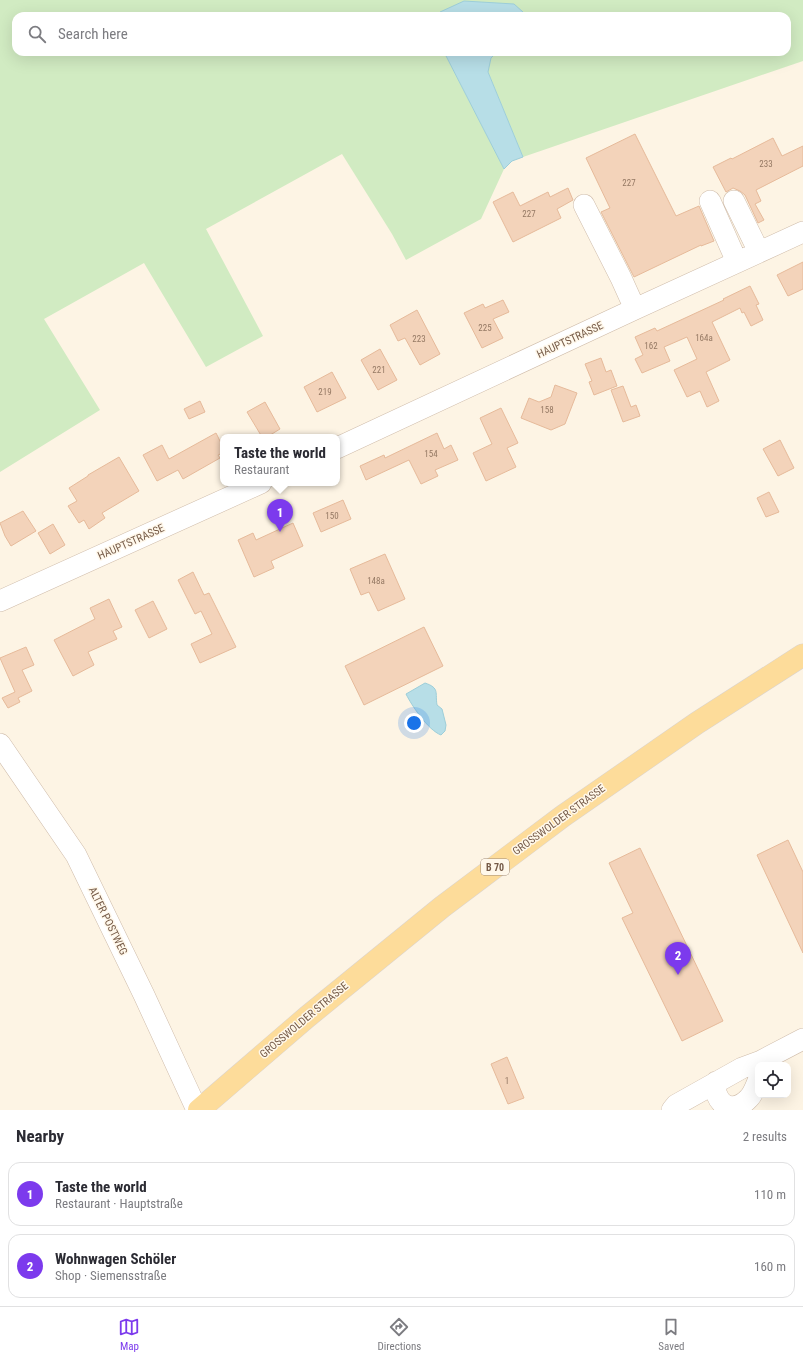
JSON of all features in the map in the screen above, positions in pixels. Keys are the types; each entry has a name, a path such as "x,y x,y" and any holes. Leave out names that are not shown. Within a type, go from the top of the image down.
{"main road":[{"name":"GROSSWOLDER STRASSE","path":"198,1110 313,1012 442,907 569,812 697,723 803,655"}],"street":[{"path":"710,201 737,262"},
{"path":"734,201 759,252"},
{"path":"584,205 635,309"},
{"name":"HAUPTSTRASSE","path":"340,447 803,232"},
{"name":"HAUPTSTRASSE","path":"0,601 254,486"},
{"name":"ALTER POSTWEG","path":"0,744 76,855 198,1110"},
{"path":"763,1062 803,1039"},
{"path":"672,1110 676,1105 716,1082 742,1068 755,1065"},
{"path":"716,1082 716,1094 722,1104 731,1108 740,1106 750,1097 755,1087"}],"green space":[{"path":"0,0 803,0 803,61 523,157 488,72 483,56 791,56 791,12 12,12 12,56 446,56 504,169 481,219 406,260 392,234 342,154 206,229 263,336 206,367 144,263 44,319 100,410 0,472"}],"water":[{"path":"464,1 514,4 523,12 440,12"},
{"path":"446,56 493,56 491,58 488,72 523,157 512,161 504,169"},
{"path":"425,683 435,689 437,705 442,709 446,725 445,731 441,735 426,723 416,711 406,694"}],"building":[{"path":"635,134 676,216 699,206 714,241 701,245 634,277 601,212 610,208 586,158"},
{"path":"773,138 782,156 803,146 803,166 756,190 761,201 755,204 764,220 758,223 745,195 733,188 726,192 713,167"},
{"path":"568,188 573,200 557,209 561,218 513,242 493,202 513,192 520,206 548,192 550,197"},
{"path":"803,262 803,289 788,296 777,275"},
{"path":"750,286 759,304 756,305 763,320 751,326 744,312 742,313 740,308 712,322 730,360 706,372 719,401 707,407 700,391 687,397 674,370 697,359 687,337 664,347 670,361 642,373 635,359 643,355 635,337 655,328 657,331 724,300 723,299"},
{"path":"503,300 509,312 493,319 503,338 482,348 464,313 483,304 485,308"},
{"path":"417,310 440,354 420,365 405,338 398,341 390,325"},
{"path":"380,349 397,380 378,390 361,360"},
{"path":"601,358 606,372 611,370 617,386 594,395 589,382 592,381 585,364"},
{"path":"332,372 346,398 317,412 304,387"},
{"path":"555,385 577,393 565,424 551,430 521,418 529,398 539,402 551,397"},
{"path":"623,386 631,407 636,405 640,416 623,422 611,390"},
{"path":"200,401 205,412 189,419 184,409"},
{"path":"265,402 280,429 272,434 260,434 247,412"},
{"path":"501,408 518,443 507,448 516,467 486,481 473,453 492,444 480,418"},
{"path":"216,433 220,441 220,454 218,455 220,458 183,479 178,470 157,481 143,455 162,445 169,459"},
{"path":"437,433 444,449 451,445 458,460 435,470 438,476 421,484 409,460 366,480 360,466 384,455 385,458"},
{"path":"780,440 794,468 778,476 763,449"},
{"path":"119,457 139,491 102,513 105,518 89,529 84,520 79,523 68,506 77,501 69,488"},
{"path":"769,492 779,512 766,517 757,498"},
{"path":"343,500 351,519 321,532 313,513"},
{"path":"23,511 36,531 11,546 0,523"},
{"path":"293,523 303,546 271,561 274,568 254,577 238,540 253,533 256,540"},
{"path":"53,524 65,545 50,554 38,533"},
{"path":"385,554 405,599 378,611 369,592 361,595 350,569"},
{"path":"193,572 204,595 209,593 236,647 200,663 191,644 212,634 201,611 195,614 178,580"},
{"path":"109,599 122,627 113,631 117,639 88,652 94,665 73,676 54,640 95,619 90,608"},
{"path":"153,601 167,629 149,638 135,610"},
{"path":"424,627 443,666 364,705 345,666"},
{"path":"26,647 34,665 22,670 32,691 18,698 20,702 8,708 2,698 15,692 0,658"},
{"path":"788,840 803,872 803,953 757,855"},
{"path":"640,848 723,1021 682,1041 622,918 633,913 609,863"},
{"path":"507,1057 524,1098 508,1104 491,1064"}],"place":[{"name":"Taste the world","path":"280,532"},
{"name":"Wohnwagen Schöler","path":"678,975"}]}
